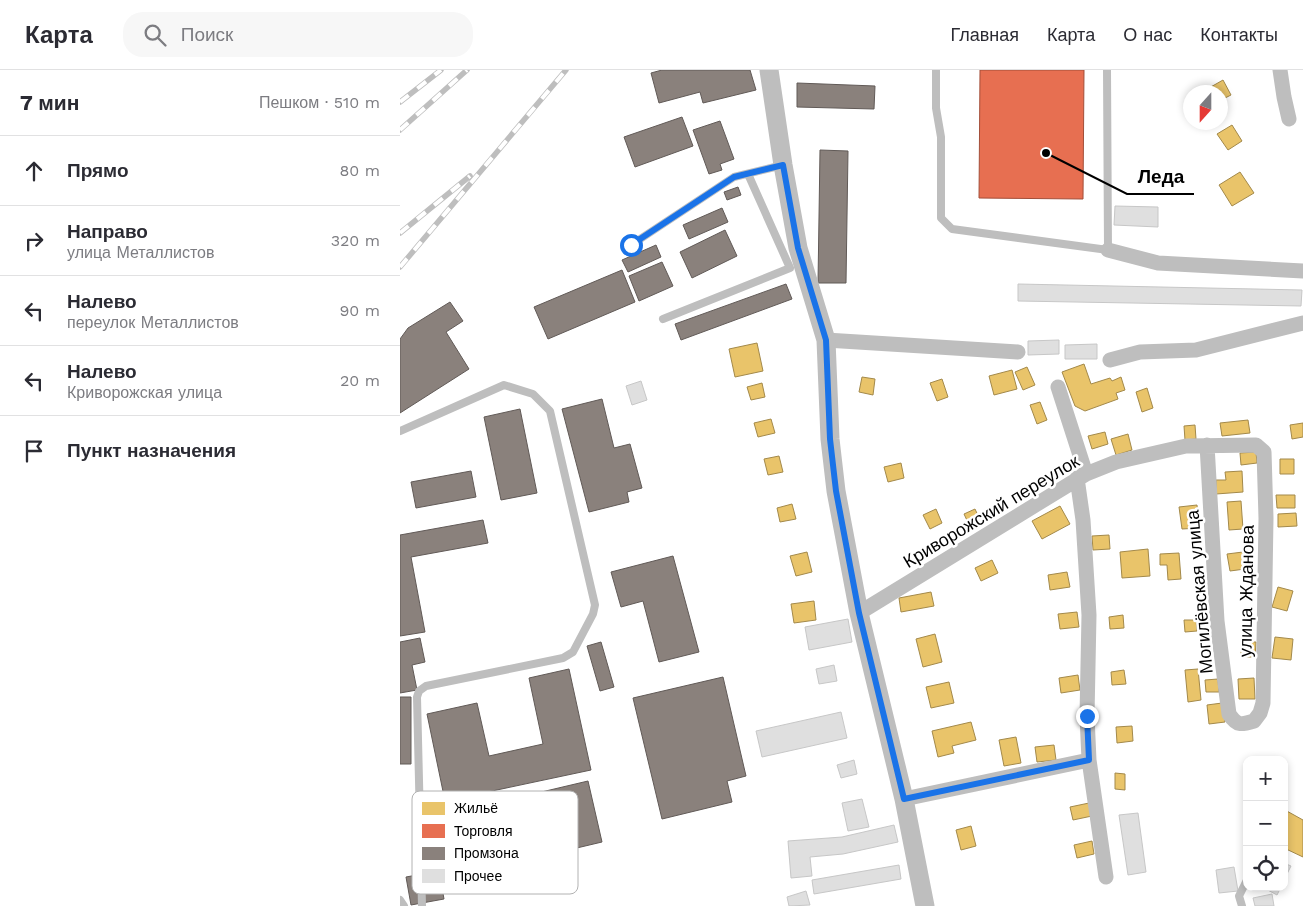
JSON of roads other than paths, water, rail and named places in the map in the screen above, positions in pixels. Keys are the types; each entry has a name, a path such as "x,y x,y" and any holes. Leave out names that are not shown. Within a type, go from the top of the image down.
{"street":[{"path":"769,70 798,248 826,340 830,439 835,482 859,613 904,799 926,906"},
{"path":"1280,70 1289,119"},
{"path":"1108,250 1158,264 1303,271"},
{"path":"1110,360 1140,352 1196,350 1303,323"},
{"path":"826,340 1018,352"},
{"path":"1058,387 1081,476 1089,615 1087,716 1089,760 1106,878"},
{"name":"Криворожский переулок","path":"859,613 1081,476 1116,462 1186,446 1256,444 1264,452"},
{"name":"Могилёвская улица","path":"1207,445 1217,621 1229,714 1234,722 1247,723"},
{"name":"улица Жданова","path":"1247,723 1254,721 1260,713 1263,703 1266,518 1264,452"},
{"path":"904,799 1089,760"}],"lane":[{"path":"936,70 936,108 941,137 941,218 952,229 1108,250 1107,70"},
{"path":"631,245 734,177 783,165"},
{"path":"663,319 790,268 748,174"},
{"path":"400,430 504,386 533,394 550,411 595,604 593,614 573,652 563,658 426,686 420,691 417,697 419,791"},
{"path":"1242,906 1240,896 1243,889"},
{"path":"400,900 404,906"}],"railway":[{"path":"400,102 441,70"},
{"path":"400,130 467,70"},
{"path":"400,267 566,70"},
{"path":"400,233 470,176"}],"place":[{"name":"Леда","path":"1046,153"}]}
